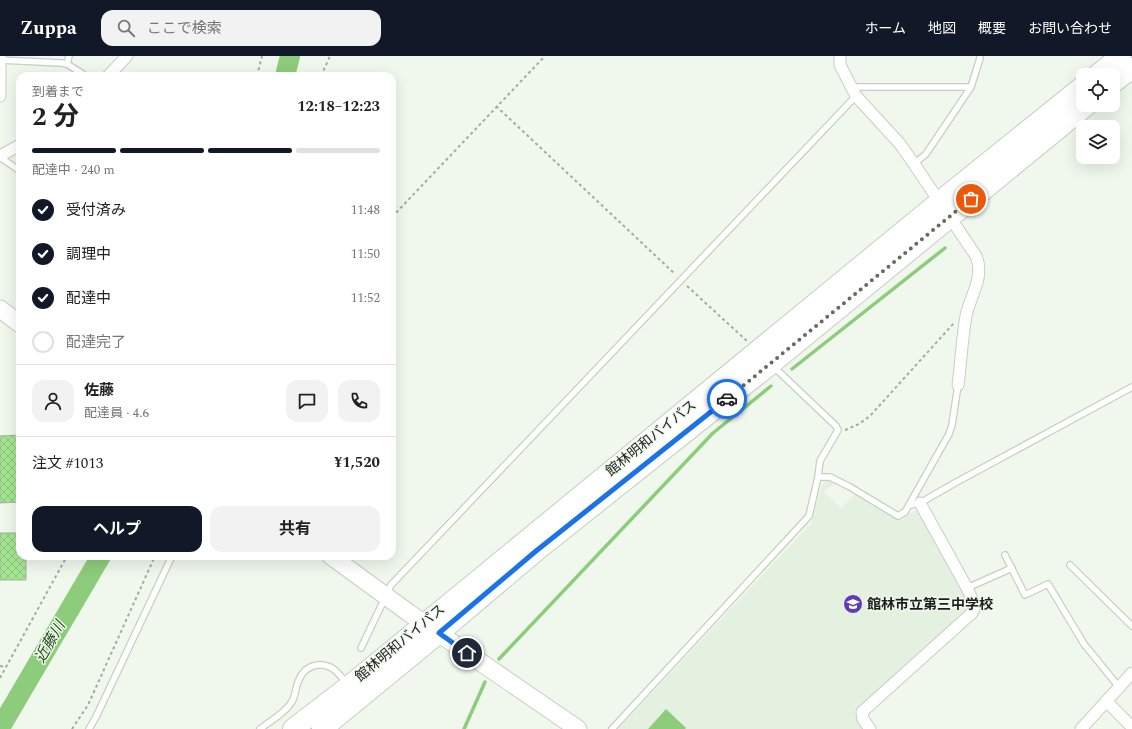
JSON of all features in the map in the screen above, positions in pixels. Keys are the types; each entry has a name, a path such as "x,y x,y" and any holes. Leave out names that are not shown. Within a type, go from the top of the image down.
{"highway":[{"path":"1106,68 1121,56"},
{"path":"1120,77 1132,68"},
{"name":"館林明和バイパス","path":"293,729 349,686 432,628 542,546 764,358 944,210 1076,92"},
{"name":"館林明和バイパス","path":"944,210 1077,112"},
{"name":"館林明和バイパス","path":"322,729 432,628"}],"main road":[{"path":"0,309 16,321"},
{"path":"336,560 578,729"}],"street":[{"path":"0,56 0,96"},
{"path":"112,72 127,56"},
{"path":"840,56 840,65 854,92 900,144 976,256 979,264 979,273 966,316 958,385"},
{"path":"0,156 16,147"},
{"path":"870,729 863,720 862,712 972,613 974,606 967,588 915,504"},
{"path":"1081,729 1132,673"},
{"path":"1106,701 1132,727"}],"lane":[{"path":"67,64 69,56"},
{"path":"914,164 926,154 971,87 980,58"},
{"path":"0,60 67,64 80,72"},
{"path":"361,648 391,585 681,280 854,92 971,87"},
{"path":"0,156 16,169"},
{"path":"612,729 806,521 811,510 820,461 838,430 836,426 764,358"},
{"path":"915,504 950,430 958,385"},
{"path":"818,477 830,477 850,487 898,516 915,504 1132,387"},
{"path":"1005,555 1025,595 1048,584 1084,644 1119,687"},
{"path":"89,729 170,560"},
{"path":"1070,565 1132,626"},
{"path":"967,588 1012,568"},
{"path":"260,729 290,705 294,700 295,690 302,673 308,668 323,665 330,667 338,673 349,686"}],"path":[{"path":"258,72 262,56"},
{"path":"322,72 330,56"},
{"path":"396,213 545,56"},
{"path":"496,106 764,358"},
{"path":"838,430 851,428 870,416 953,324 966,316"},
{"path":"0,678 65,560"},
{"path":"72,729 88,705 153,560"},
{"path":"0,666 6,667"}],"shaded area":[{"name":"館林市立第三中学校","path":"827,479 835,483 824,492 841,508 855,494 901,520 917,509 921,510 970,602 969,611 855,713 865,729 618,729 811,523 821,487"},
{"path":"666,709 686,728 685,729 648,729"}],"building":[{"path":"16,435 16,502 0,503 0,436"},
{"path":"0,533 16,533 16,560 26,560 26,580 0,580"}],"waterway":[{"name":"近藤川","path":"286,72 290,56"},
{"path":"792,369 945,248"},
{"path":"499,659 713,433 771,386"},
{"name":"近藤川","path":"0,728 99,560"},
{"path":"464,729 485,682"}],"way so far":[{"path":"727,399 971,199"}],"place":[{"name":"館林市立第三中学校","path":"853,604"}],"route":[{"path":"467,653 439,633 536,551 727,399"}]}
